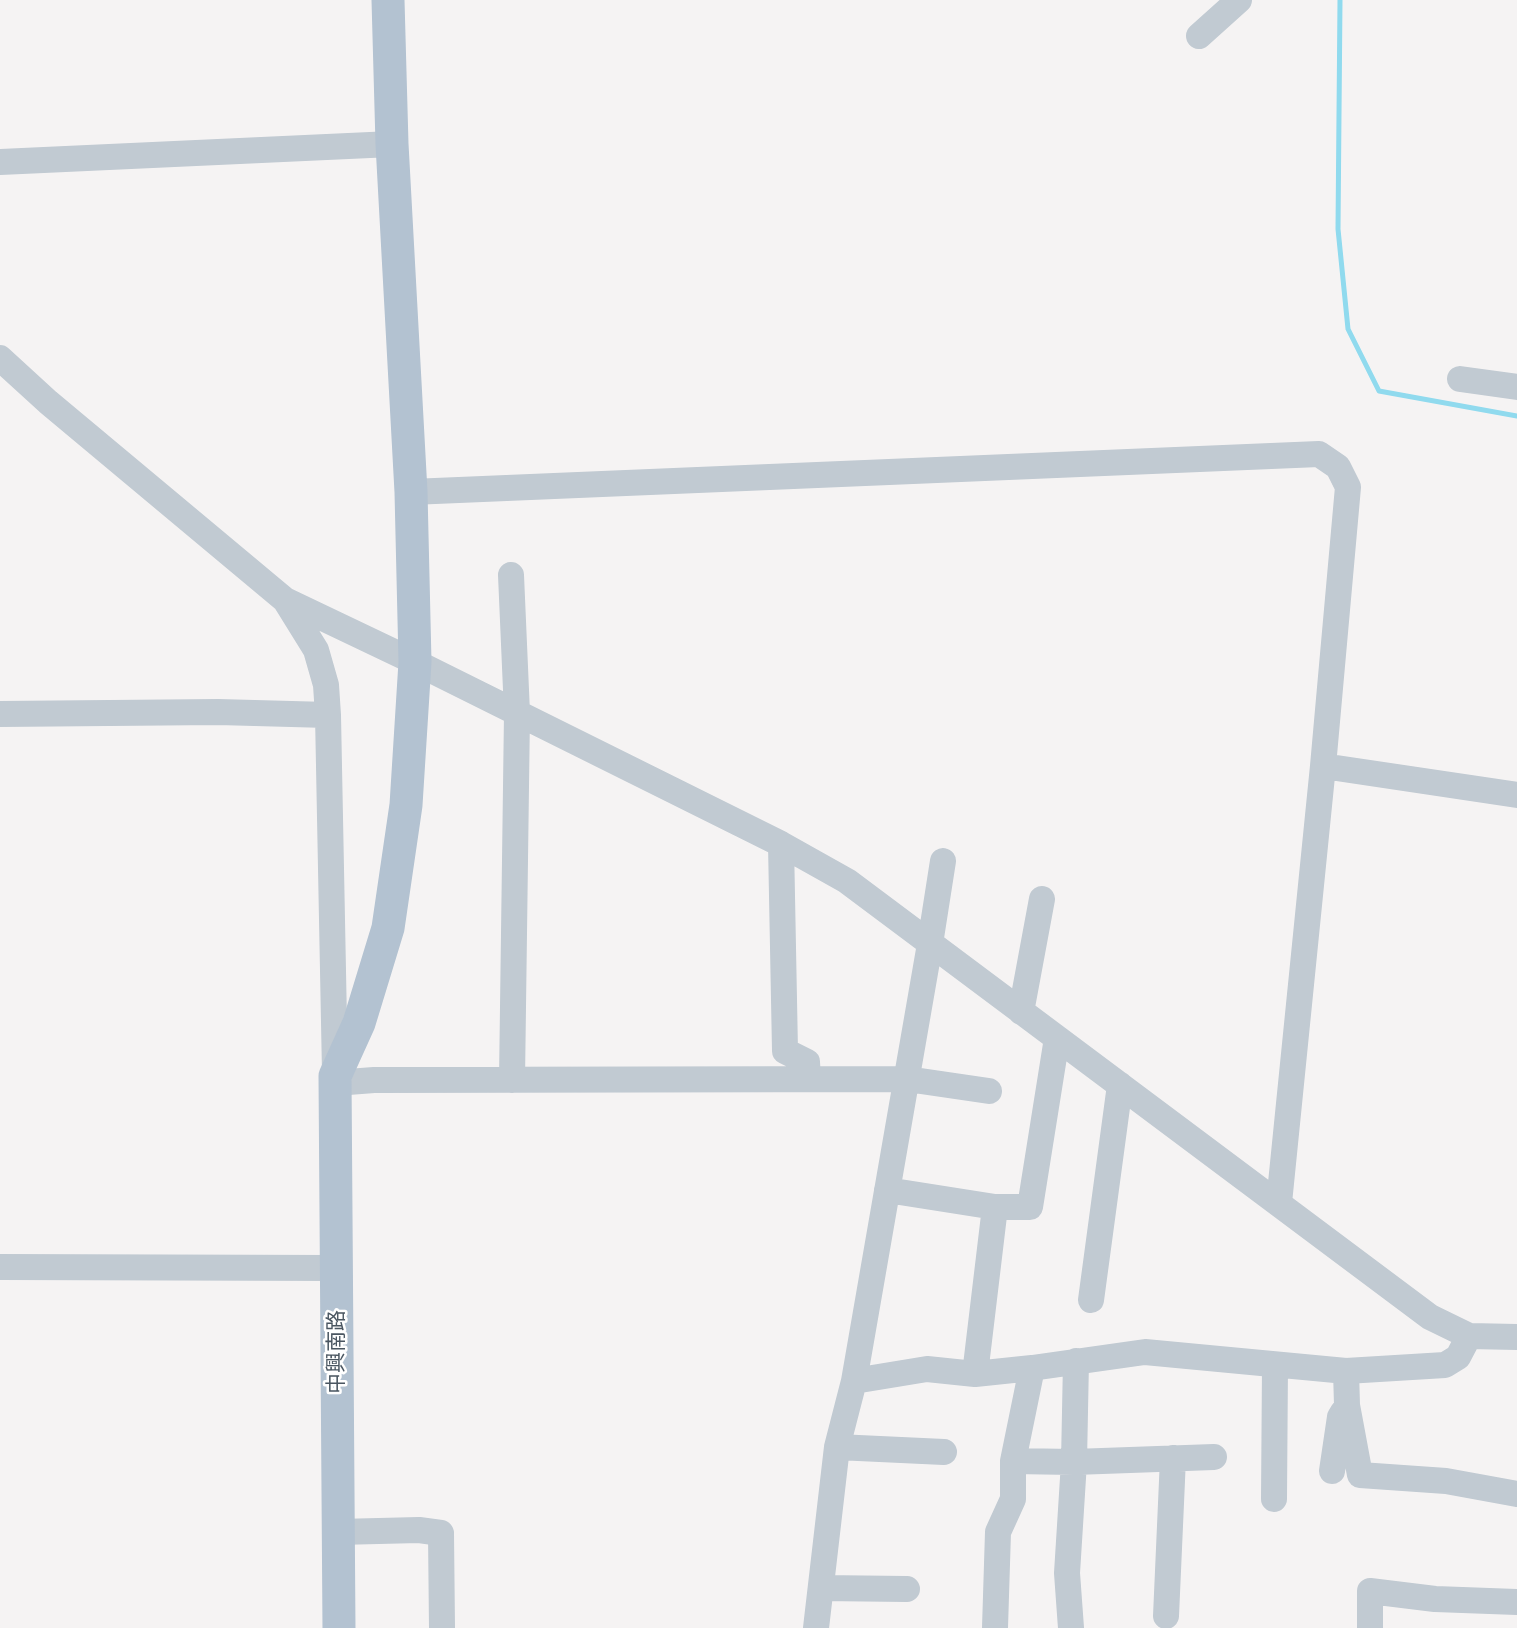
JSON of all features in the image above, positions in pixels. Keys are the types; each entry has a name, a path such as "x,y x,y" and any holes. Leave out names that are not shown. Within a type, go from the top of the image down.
{"main road":[{"path":"335,1079 359,1023 388,928 406,805 415,662 411,492 392,144 388,0"},
{"name":"中興南路","path":"335,1079 339,1628"}],"street":[{"path":"1199,36 1239,0"},
{"path":"0,162 392,144"},
{"path":"0,357 48,402 285,600 781,844 847,881 1430,1317 1469,1336 1517,1337"},
{"path":"1460,379 1517,387"},
{"path":"411,492 1319,454 1338,467 1348,487 1323,766 1279,1203"},
{"path":"511,575 517,713 512,1080"},
{"path":"285,600 316,650 326,685 335,1079 907,1079 989,1091"},
{"path":"0,714 218,712 328,715"},
{"path":"1323,766 1517,795"},
{"path":"781,844 785,1051 807,1062 808,1079"},
{"path":"816,1628 837,1447 854,1381 943,861"},
{"path":"1021,1012 1042,899"},
{"path":"887,1190 995,1208 1030,1207 1057,1038"},
{"path":"1092,1300 1120,1085"},
{"path":"975,1374 995,1208"},
{"path":"0,1267 336,1268"},
{"path":"854,1381 927,1369 975,1374 1145,1352 1346,1371 1445,1365 1458,1357 1469,1336"},
{"path":"1071,1628 1068,1573 1074,1462 1076,1361"},
{"path":"1274,1499 1275,1365"},
{"path":"995,1628 998,1532 1013,1499 1012,1461 1032,1368"},
{"path":"1346,1371 1347,1405 1360,1475 1446,1481 1517,1494"},
{"path":"1332,1471 1340,1417 1347,1405"},
{"path":"837,1447 944,1452"},
{"path":"1012,1461 1074,1462 1214,1456"},
{"path":"1166,1616 1173,1458"},
{"path":"338,1532 419,1530 441,1533 442,1628"},
{"path":"821,1588 907,1589"},
{"path":"1370,1628 1370,1591 1435,1599 1517,1602"}],"waterway":[{"path":"1340,0 1338,229 1348,329 1379,391 1517,416"}]}
